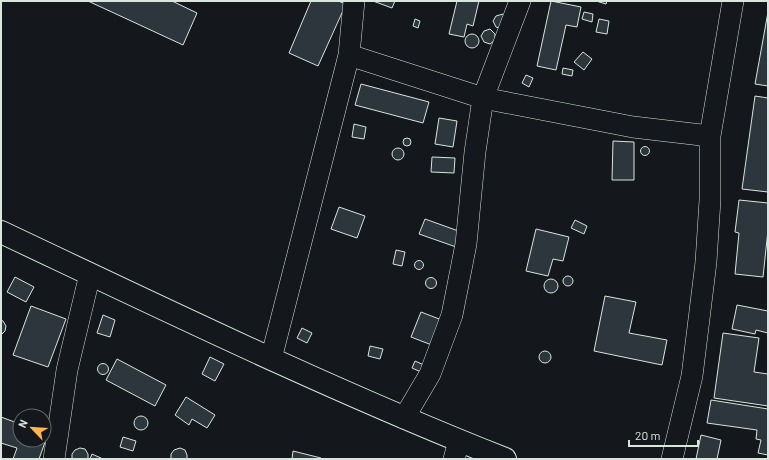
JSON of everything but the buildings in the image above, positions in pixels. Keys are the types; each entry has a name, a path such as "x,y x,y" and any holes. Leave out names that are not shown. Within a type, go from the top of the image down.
{"street":[{"path":"271,359 349,56 354,1"},
{"path":"404,418 430,374 452,315 466,244 475,152 483,98 520,1"},
{"path":"672,459 692,376 704,284 710,200 710,136 733,1"},
{"path":"349,56 483,98 633,127 710,136"},
{"path":"1,232 271,359 404,418 456,450 505,459"},
{"path":"54,459 67,370 90,274"}]}
